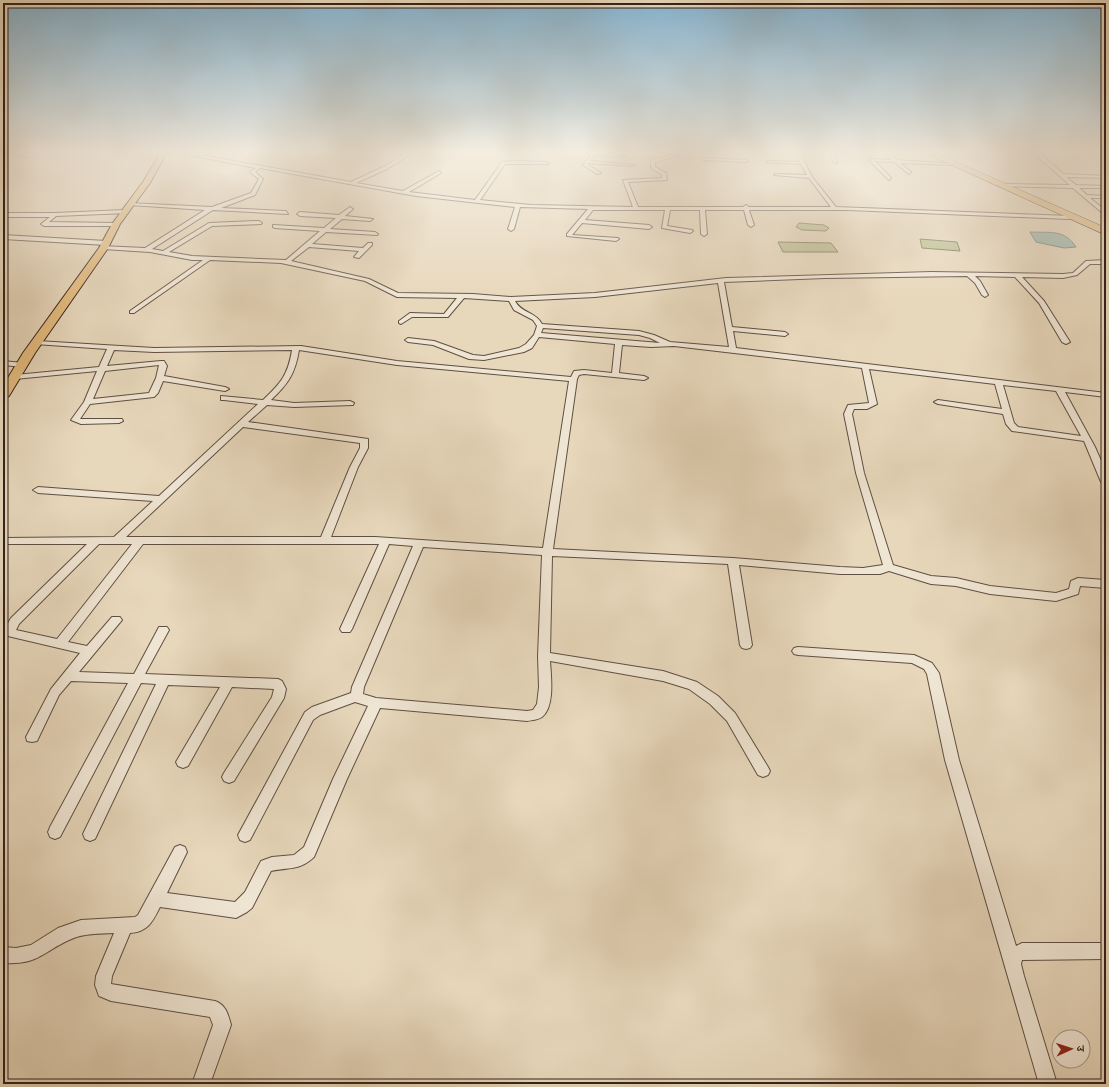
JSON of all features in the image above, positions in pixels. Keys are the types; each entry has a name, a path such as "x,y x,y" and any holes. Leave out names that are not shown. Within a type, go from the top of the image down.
{"highway":[{"path":"1039,203 1106,232"}],"main road":[{"path":"3,396 37,343 105,245 116,224 131,203"}],"street":[{"path":"146,250 211,210 230,203"},
{"path":"484,203 518,206 636,209 746,207 834,208 1069,217"},
{"path":"634,203 636,209"},
{"path":"830,203 834,208"},
{"path":"1093,203 1106,214"},
{"path":"511,229 518,206"},
{"path":"746,207 751,225"},
{"path":"3,215 56,215 128,208 286,213"},
{"path":"592,208 570,236 616,239"},
{"path":"702,208 704,234"},
{"path":"668,209 664,227 690,231"},
{"path":"287,262 342,217 349,210 300,211 342,217 370,219"},
{"path":"6,222 18,215"},
{"path":"56,215 44,224 116,224"},
{"path":"581,221 650,227"},
{"path":"163,253 211,224 259,224"},
{"path":"275,226 375,234"},
{"path":"3,237 105,245 146,250 180,257 287,262 367,280 397,295 462,296 511,299 596,295 721,281 825,276 1070,276 1075,274 1088,262 1106,262"},
{"path":"357,257 370,244"},
{"path":"308,245 364,250"},
{"path":"132,312 210,258"},
{"path":"969,275 978,282 985,295"},
{"path":"1017,276 1042,302 1066,342"},
{"path":"721,281 733,350"},
{"path":"401,322 410,315 446,316 462,296"},
{"path":"408,340 434,343 472,357 484,358 525,348 538,335 540,326 536,319 516,309 511,299"},
{"path":"540,326 639,333 652,336 668,344"},
{"path":"729,329 785,334"},
{"path":"538,335 733,350 1106,395"},
{"path":"615,375 619,342"},
{"path":"37,343 154,350 296,348 397,363 573,379"},
{"path":"111,348 104,368 88,402 75,420 81,422 118,421"},
{"path":"116,541 283,385 293,366 296,348"},
{"path":"3,363 23,365"},
{"path":"15,377 161,363 163,366 154,393 151,395 88,402"},
{"path":"865,366 873,404 867,407 851,407 848,414 860,473 888,567"},
{"path":"419,543 358,687 358,696 361,700 376,703 527,716 537,713 542,707 544,698 547,552 573,379 580,372 644,378"},
{"path":"160,378 224,394 266,402 303,405 350,403"},
{"path":"998,381 1010,424 1015,429 1086,439"},
{"path":"1059,389 1086,439 1106,482"},
{"path":"938,402 1007,412"},
{"path":"242,424 365,441 364,448 354,467 325,540"},
{"path":"38,490 161,499"},
{"path":"3,541 385,541 547,552 733,561 849,572 882,570 888,567 932,580 956,582 980,588 1048,597 1062,596 1074,591 1075,584 1078,582 1106,584"},
{"path":"89,651 12,633 7,626 96,541"},
{"path":"60,644 140,541"},
{"path":"346,629 385,541"},
{"path":"733,561 746,645"},
{"path":"32,737 55,692 116,620"},
{"path":"55,832 163,630"},
{"path":"798,652 914,659 928,666 933,673 952,760 1048,1084"},
{"path":"544,656 663,676 693,685 714,700 731,717 763,771"},
{"path":"68,676 273,682 278,684 280,689 278,698 229,777"},
{"path":"90,834 165,679"},
{"path":"184,762 228,681"},
{"path":"245,835 309,716 316,711 358,696"},
{"path":"156,899 236,910 244,907 249,900 266,866 272,863 291,863 301,860 309,852 314,842 340,779 376,703"},
{"path":"3,955 24,955 40,950 58,937 75,930 136,925 144,921 180,852"},
{"path":"126,925 104,976 103,985 105,990 111,993 215,1009 220,1016 222,1025 201,1084"},
{"path":"1013,964 1014,955 1022,951 1106,951"}],"green space":[{"path":"799,223 824,225 829,228 826,231 802,230 796,227"},
{"path":"920,239 957,242 960,251 922,248"},
{"path":"778,242 831,243 838,252 783,252"}],"water":[{"path":"1030,232 1056,233 1067,237 1076,247 1064,248 1036,242"}]}
